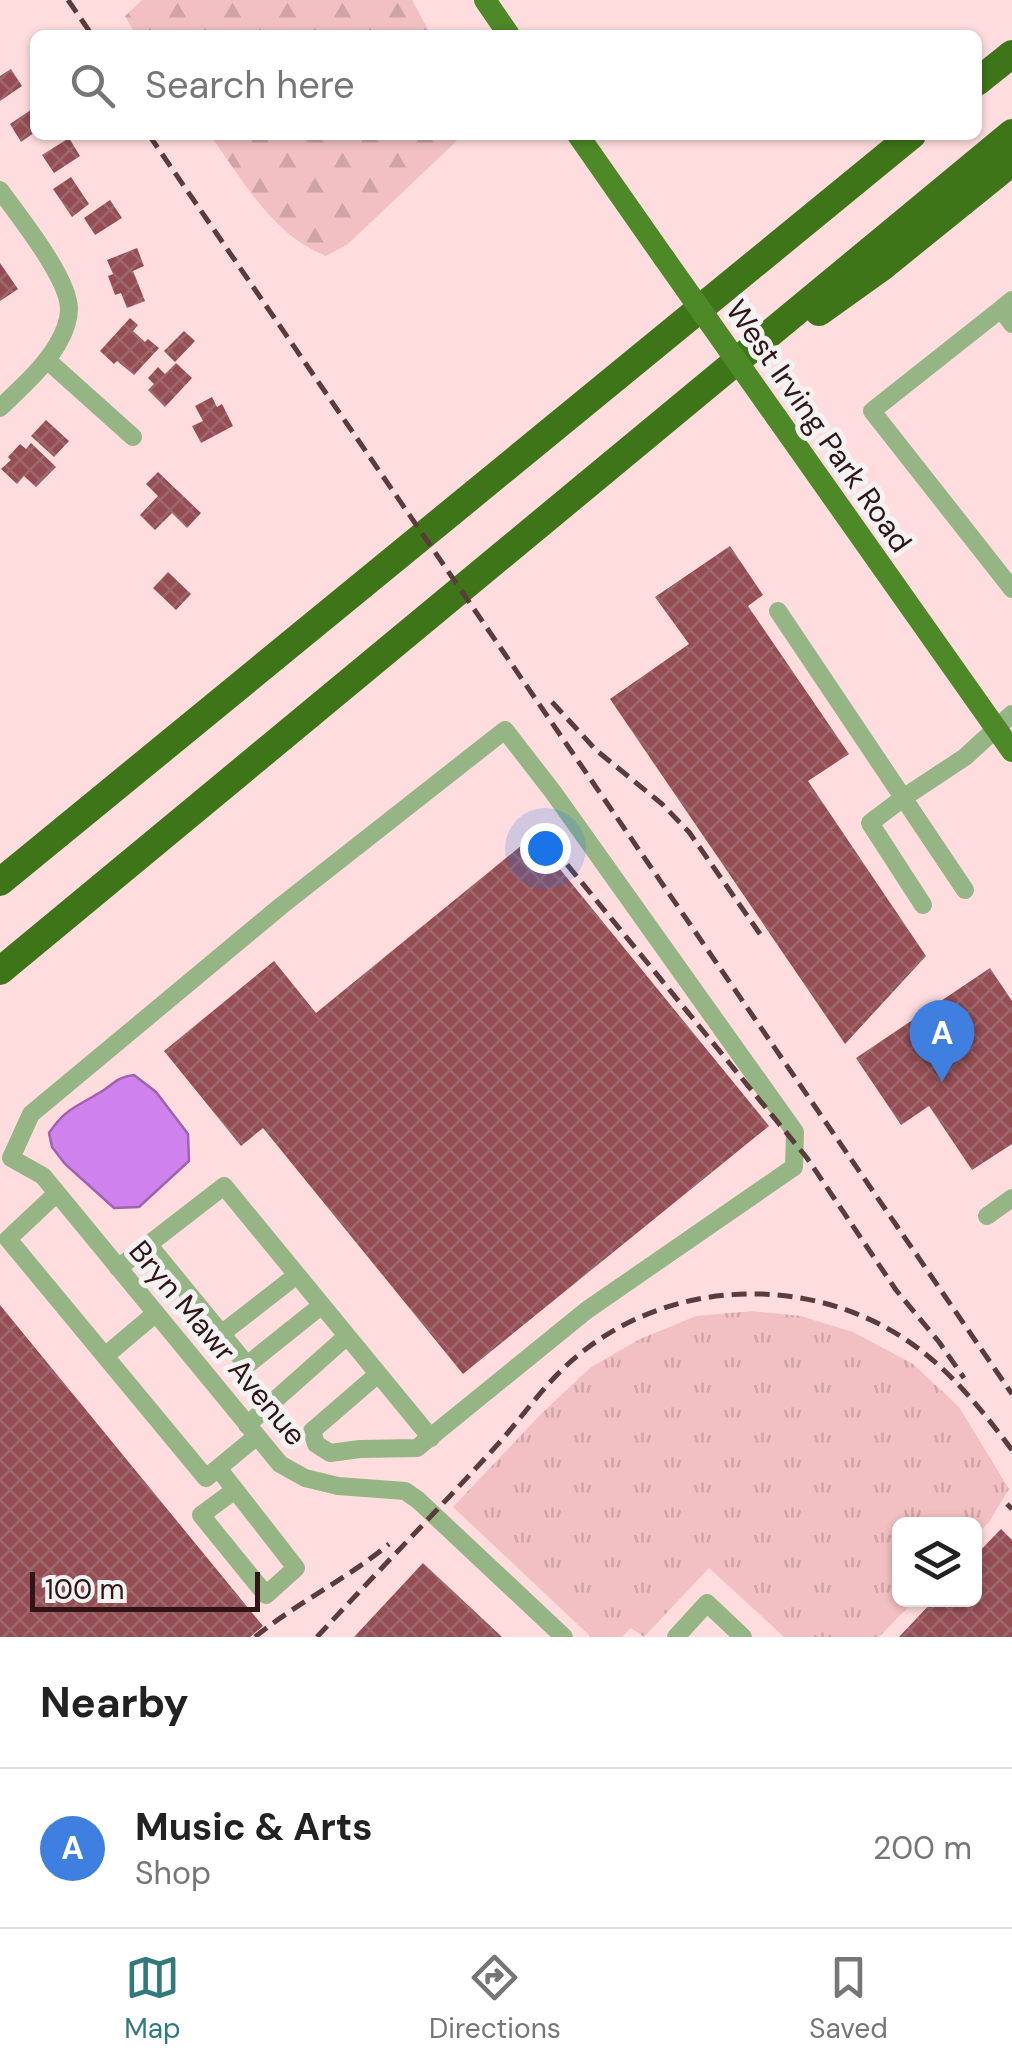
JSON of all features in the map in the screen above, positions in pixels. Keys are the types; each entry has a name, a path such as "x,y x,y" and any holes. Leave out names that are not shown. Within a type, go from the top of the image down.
{"highway":[{"path":"982,78 1012,54"},
{"path":"0,971 1012,133"},
{"path":"0,882 906,140"},
{"path":"659,427 882,267 1012,162"},
{"path":"0,870 79,816"}],"main road":[{"path":"485,0 506,30"},
{"name":"West Irving Park Road","path":"581,140 776,418 1004,721 1012,752"}],"street":[{"path":"0,190 63,283 69,309 64,332 47,360 0,408"},
{"path":"1008,311 872,411 1012,590"},
{"path":"47,360 132,437"},
{"path":"778,611 965,890"},
{"path":"923,904 870,823 965,757 1004,721"},
{"name":"Bryn Mawr Avenue","path":"431,1438 587,1310 794,1168 795,1132 505,730 281,906 30,1114 11,1158 43,1176 280,1464 305,1478 338,1486 405,1491 564,1637"},
{"path":"118,1268 224,1186 431,1438 417,1448 330,1453 316,1444 312,1431 378,1374"},
{"path":"57,1193 8,1238 206,1478 347,1336"},
{"path":"986,1216 1012,1198"},
{"path":"148,1244 247,1366 322,1306"},
{"path":"221,1334 297,1275"},
{"path":"105,1356 156,1313"},
{"path":"218,1468 296,1568 266,1596 201,1515 235,1490"},
{"path":"676,1637 707,1603 743,1637"}],"green space":[{"path":"142,0 412,0 428,30 133,30 125,16"},
{"path":"213,140 458,140 348,244 326,256 290,235 247,188"},
{"path":"752,1311 801,1316 853,1332 913,1364 959,1407 1009,1489 982,1530 982,1517 892,1517 892,1607 908,1607 879,1637 784,1637 709,1568 644,1637 631,1628 622,1637 591,1637 453,1507 591,1367 640,1339 696,1316"}],"shaded area":[{"path":"134,1075 156,1092 188,1134 189,1161 139,1207 114,1208 65,1164 52,1147 49,1133 71,1109 119,1079"}],"building":[{"path":"11,69 22,86 0,101 0,76"},
{"path":"30,110 30,136 21,142 10,124"},
{"path":"70,140 80,156 54,173 42,155"},
{"path":"71,177 89,204 72,217 53,189"},
{"path":"110,200 122,218 95,235 84,218"},
{"path":"137,248 144,266 133,271 145,301 127,308 121,293 115,295 107,260"},
{"path":"0,263 18,289 0,301"},
{"path":"130,318 138,325 133,331 159,348 134,375 100,351"},
{"path":"184,331 195,341 175,362 164,351"},
{"path":"176,363 192,378 165,407 148,390 154,384 148,378 158,367 165,374"},
{"path":"212,397 217,407 222,404 233,426 201,443 192,426 203,421 195,406"},
{"path":"46,420 69,441 54,457 31,436"},
{"path":"31,443 56,467 36,487 24,476 17,484 1,469 20,444 26,449"},
{"path":"158,472 201,513 187,528 172,513 155,530 140,515 158,496 146,484"},
{"path":"730,546 763,595 748,606 849,754 808,781 926,956 845,1044 610,699 689,644 655,597"},
{"path":"168,572 191,594 176,610 153,588"},
{"path":"533,836 769,1126 463,1374 263,1128 241,1146 164,1051 274,961 316,1013"},
{"path":"990,968 1012,1001 1012,1144 972,1170 929,1106 901,1125 856,1058"},
{"path":"0,1305 263,1626 250,1637 0,1637"},
{"path":"1001,1529 1012,1540 1012,1637 899,1637 927,1607 982,1607 982,1549"},
{"path":"423,1563 502,1637 354,1637"}],"railway":[{"path":"68,0 89,30"},
{"path":"152,140 1012,1394"},
{"path":"552,702 596,750 662,804 689,832 760,934"},
{"path":"538,829 807,1158 896,1290 964,1378"},
{"path":"317,1637 562,1370 624,1325 665,1308 709,1297 753,1294 797,1297 840,1308 881,1325 919,1349 969,1396 1012,1450"},
{"path":"1007,1504 1012,1509"},
{"path":"255,1637 389,1544"}],"place":[{"name":"Music & Arts","path":"942,1082"}]}
